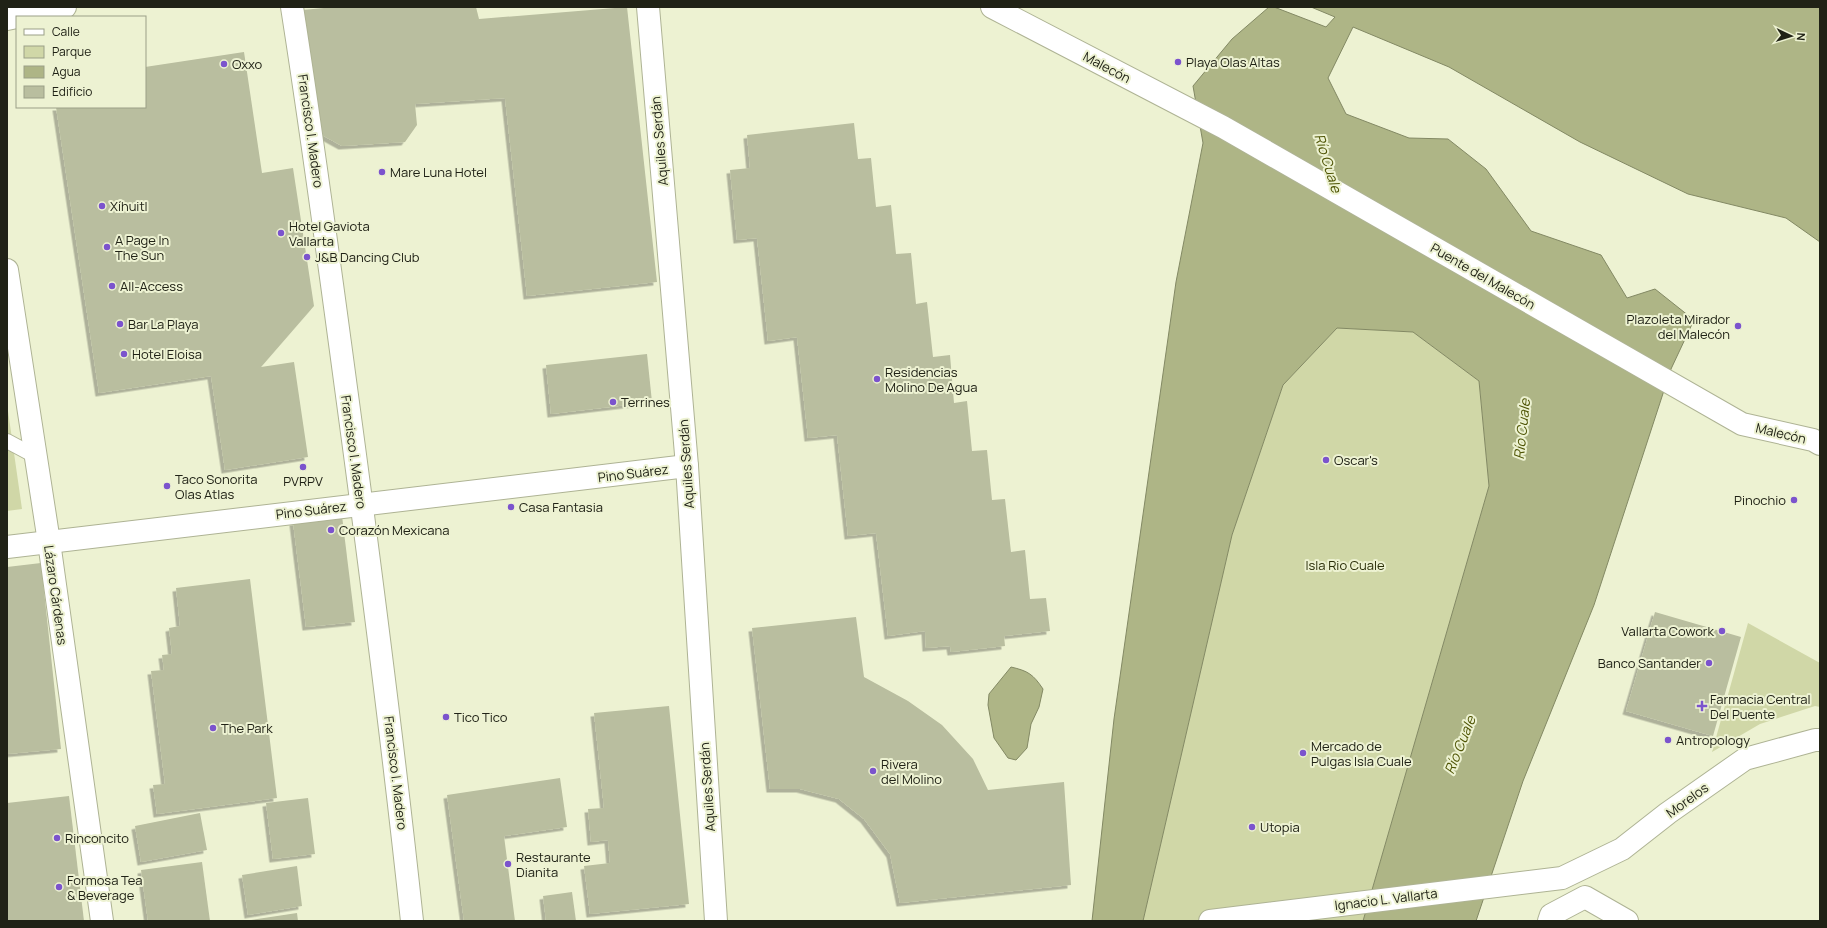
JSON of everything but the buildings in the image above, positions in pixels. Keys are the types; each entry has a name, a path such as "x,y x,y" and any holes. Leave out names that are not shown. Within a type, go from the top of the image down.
{"street":[{"path":"22,16 65,7"},
{"name":"Francisco I. Madero","path":"292,7 305,88 361,504 400,806 412,921"},
{"name":"Aquiles Serdán","path":"648,7 687,466 716,921"},
{"name":"Malecón","path":"992,7 1223,127"},
{"name":"Puente del Malecón","path":"1223,127 1742,424"},
{"name":"Lázaro Cárdenas","path":"7,270 49,542 102,921"},
{"name":"Malecón","path":"1742,424 1813,440 1820,444"},
{"name":"Pino Suárez","path":"7,548 361,504 687,466"},
{"name":"Morelos","path":"1562,878 1622,849 1668,813 1746,759 1820,740"},
{"name":"Ignacio L. Vallarta","path":"1210,921 1562,878"},
{"path":"1549,921 1551,915 1584,897 1627,921"}],"lane":[{"path":"7,441 35,456"}],"green space":[{"name":"Isla Rio Cuale","path":"1337,328 1413,332 1479,381 1489,486 1363,921 1143,921 1232,535 1283,385"},
{"path":"7,404 22,509 7,511"},
{"path":"1748,623 1820,663 1820,707 1815,706 1760,724 1712,752"}],"water":[{"name":"Río Cuale","path":"1269,7 1274,7 1326,27 1335,17 1311,7 1820,7 1820,242 1786,218 1688,194 1580,142 1449,67 1353,27 1328,78 1346,114 1409,138 1448,139 1486,169 1531,231 1601,255 1627,298 1655,289 1694,320 1671,369 1594,605 1523,781 1476,921 1363,921 1489,486 1479,381 1413,332 1337,328 1283,385 1232,535 1143,921 1092,921 1114,719 1176,282 1203,143 1193,86 1232,39"},
{"path":"1011,667 1030,674 1043,689 1039,707 1031,724 1027,748 1016,760 1008,758 994,738 988,705 989,694"}],"place":[{"name":"Playa Olas Altas","path":"1178,62"},
{"name":"Oxxo","path":"224,64"},
{"name":"Mare Luna Hotel","path":"382,172"},
{"name":"Xíhuitl","path":"102,206"},
{"name":"Hotel Gaviota Vallarta","path":"281,233"},
{"name":"A Page In The Sun","path":"107,247"},
{"name":"J&B Dancing Club","path":"307,257"},
{"name":"All-Access","path":"112,286"},
{"name":"Bar La Playa","path":"120,324"},
{"name":"Plazoleta Mirador del Malecón","path":"1738,326"},
{"name":"Hotel Eloisa","path":"124,354"},
{"name":"Residencias Molino De Agua","path":"877,379"},
{"name":"Terrines","path":"613,402"},
{"name":"Oscar's","path":"1326,460"},
{"name":"PVRPV","path":"303,467"},
{"name":"Taco Sonorita Olas Atlas","path":"167,486"},
{"name":"Pinochio","path":"1794,500"},
{"name":"Casa Fantasia","path":"511,507"},
{"name":"Corazón Mexicana","path":"331,530"},
{"name":"Vallarta Cowork","path":"1722,631"},
{"name":"Banco Santander","path":"1709,663"},
{"name":"Farmacia Central Del Puente","path":"1702,706"},
{"name":"Tico Tico","path":"446,717"},
{"name":"The Park","path":"213,728"},
{"name":"Antropology","path":"1668,740"},
{"name":"Mercado de Pulgas Isla Cuale","path":"1303,753"},
{"name":"Rivera del Molino","path":"873,771"},
{"name":"Utopia","path":"1252,827"},
{"name":"Rinconcito","path":"57,838"},
{"name":"Restaurante Dianita","path":"508,864"},
{"name":"Formosa Tea & Beverage","path":"59,887"}]}
